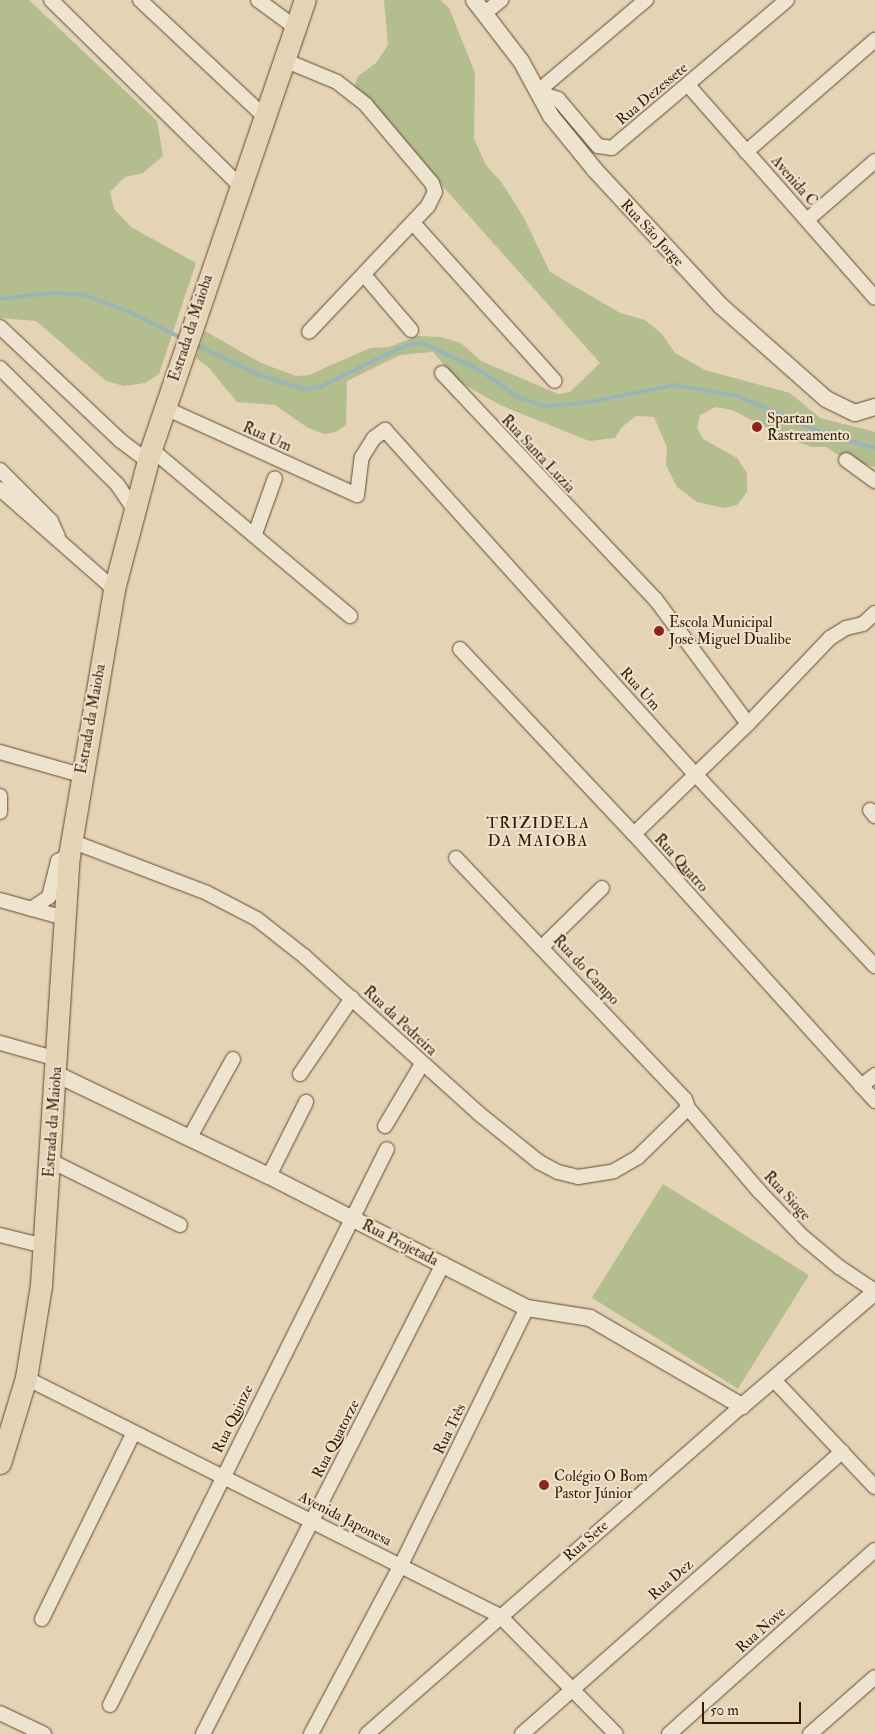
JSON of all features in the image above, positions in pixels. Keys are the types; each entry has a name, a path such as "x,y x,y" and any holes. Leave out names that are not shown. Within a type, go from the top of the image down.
{"main road":[{"name":"Estrada da Maioba","path":"1,1460 26,1378 44,1246 70,848 114,589 149,455 186,341 305,0"}],"street":[{"path":"51,0 240,186"},
{"path":"140,0 265,117"},
{"path":"258,0 296,28"},
{"name":"Rua São Jorge","path":"474,0 521,60 551,116 595,170 721,306 826,399 855,413 875,407"},
{"path":"485,13 500,0"},
{"path":"537,92 646,0"},
{"name":"Rua Dezessete","path":"537,92 558,99 598,146 604,149 612,148 786,0"},
{"path":"746,152 875,40"},
{"path":"284,60 337,82 359,100 432,183 434,197 365,276 309,332"},
{"name":"Avenida C","path":"688,85 807,220 870,282 875,298"},
{"path":"807,220 875,161"},
{"path":"413,223 555,381"},
{"path":"365,276 411,330"},
{"path":"0,327 121,441 149,455 255,534 350,616"},
{"path":"0,368 117,484 135,511"},
{"name":"Rua Santa Luzia","path":"442,373 680,630 748,724"},
{"name":"Rua Um","path":"165,408 357,495 362,457 374,438 386,430 696,775 875,966"},
{"path":"846,460 875,481"},
{"path":"0,470 51,521 58,536"},
{"path":"255,534 275,478"},
{"path":"0,489 43,529 58,536 114,589"},
{"path":"634,834 748,724 830,638 846,628 863,624 875,613"},
{"name":"Rua Quatro","path":"460,649 634,834 875,1101"},
{"path":"0,752 81,775"},
{"path":"0,796 0,812"},
{"path":"31,909 49,897 58,861 70,848"},
{"name":"Rua da Pedreira","path":"70,848 208,893 257,919 352,998 422,1064 539,1162 578,1178 614,1171 638,1157 688,1108"},
{"name":"Rua do Campo","path":"456,858 685,1098 688,1108"},
{"path":"542,947 602,888"},
{"path":"0,900 65,918"},
{"path":"300,1074 352,998"},
{"path":"0,1043 56,1067"},
{"path":"190,1138 233,1059"},
{"path":"384,1126 422,1064"},
{"name":"Rua Projetada","path":"56,1067 190,1138 269,1176 527,1308 590,1318 742,1406"},
{"path":"861,1086 875,1075"},
{"path":"269,1176 306,1102"},
{"name":"Rua Sioge","path":"688,1108 758,1191 803,1237 839,1267 875,1292"},
{"name":"Rua Quinze","path":"110,1705 350,1218 387,1149"},
{"path":"51,1161 180,1225"},
{"path":"0,1235 44,1246"},
{"name":"Rua Quatorze","path":"202,1734 443,1264"},
{"name":"Rua Sete","path":"367,1734 500,1616 875,1292"},
{"name":"Rua Três","path":"311,1734 401,1564 527,1308"},
{"name":"Avenida Japonesa","path":"26,1378 401,1564 500,1616 616,1734"},
{"path":"774,1380 875,1487"},
{"path":"42,1619 134,1432"},
{"name":"Rua Dez","path":"522,1734 842,1452"},
{"name":"Rua Nove","path":"669,1734 875,1550"},
{"path":"810,1734 875,1678"},
{"path":"0,1713 44,1734"}],"green space":[{"path":"0,0 29,0 157,121 163,156 143,173 125,177 110,192 114,209 131,227 196,263 159,374 145,383 124,386 106,381 36,321 0,318"},
{"path":"384,0 440,0 449,8 475,73 474,139 486,165 502,183 524,218 550,272 620,313 645,320 662,334 675,353 705,370 790,393 820,418 875,432 875,467 846,460 826,447 812,447 786,438 732,410 716,407 700,415 697,428 703,439 737,458 747,473 747,492 737,505 723,508 697,502 677,487 666,465 667,447 654,417 636,416 622,427 615,438 589,441 500,405 458,381 433,352 400,355 347,381 346,425 336,432 324,434 308,428 275,405 237,402 209,368 196,358 205,331 261,363 296,376 309,375 370,348 389,347 418,336 441,337 461,343 481,361 558,394 570,392 600,363 358,91 355,84 358,76 376,63 388,45"},
{"path":"663,1184 809,1275 738,1389 592,1298"}],"waterway":[{"path":"0,299 51,293 85,295 130,312 183,339"},
{"path":"194,344 259,375 304,389 320,387 400,348 415,343 427,345 476,368 520,398 545,406 584,403 675,385 738,396 822,433 875,448"}],"place":[{"name":"Spartan Rastreamento","path":"757,427"},
{"name":"Escola Municipal Jose Miguel Dualibe","path":"659,631"},
{"name":"Colégio O Bom Pastor Júnior","path":"544,1485"}],"district":[{"name":"TRIZIDELA DA MAIOBA","path":"538,832"}]}
